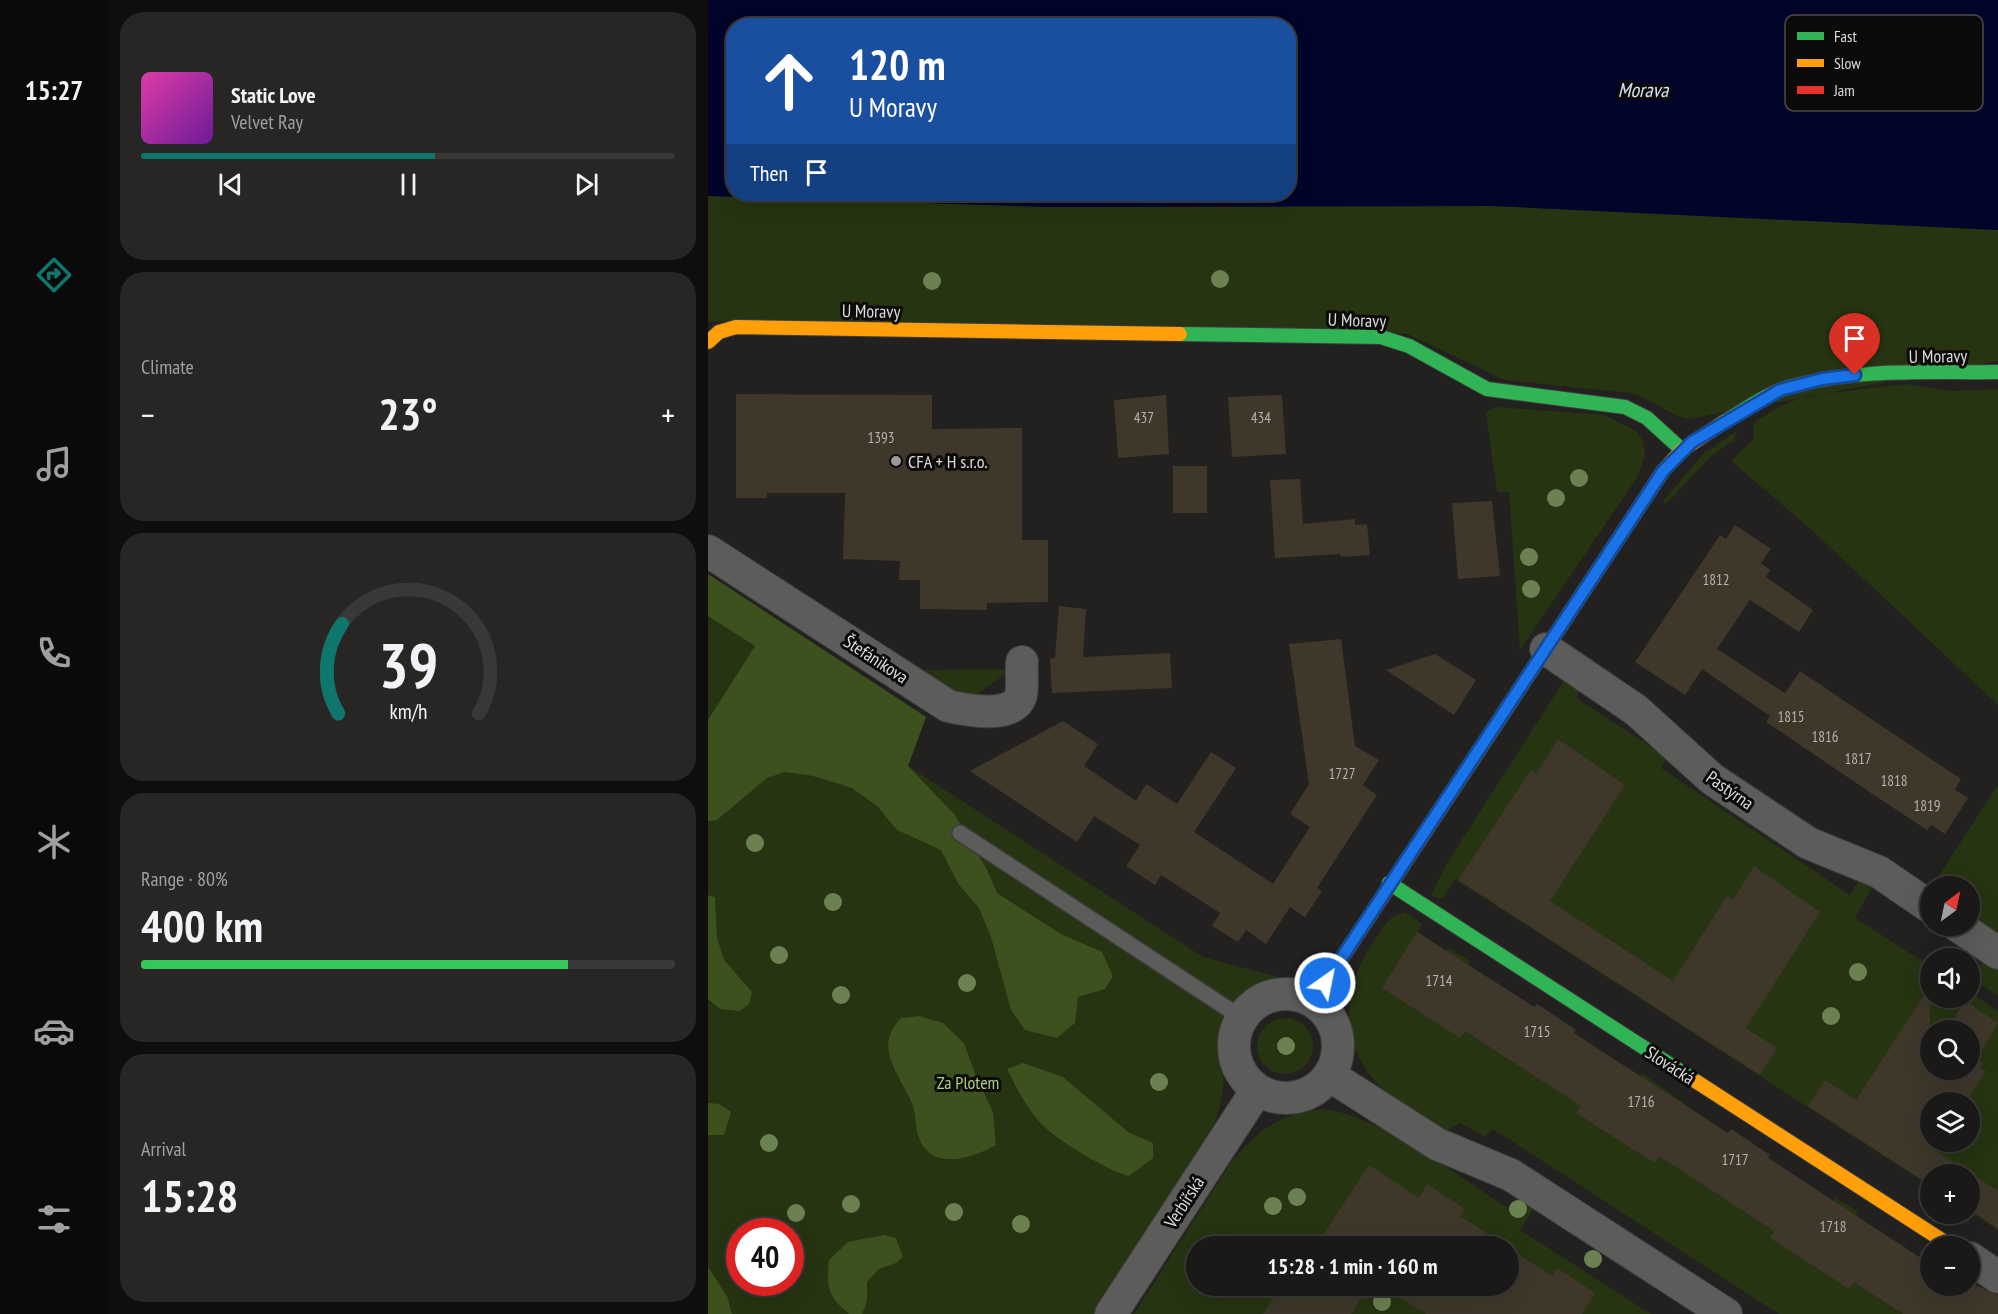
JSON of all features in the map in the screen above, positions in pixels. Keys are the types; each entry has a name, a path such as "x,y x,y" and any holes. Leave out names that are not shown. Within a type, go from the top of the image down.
{"street":[{"name":"U Moravy","path":"709,341 719,332 736,327 1381,337 1405,342 1467,380 1487,388 1625,407 1647,418 1682,450 1739,412 1792,386 1855,375 1998,372"},
{"path":"1313,1002 1389,883 1663,471 1682,450"},
{"name":"Štefánikova","path":"708,551 948,706 969,711 997,711 1012,706 1021,695 1022,662"},
{"name":"Pastýrna","path":"1546,649 1636,710 1712,779 1808,843 1879,872 1920,900"},
{"name":"Slovácká","path":"1389,883 1936,1236"},
{"path":"1973,936 1998,953"},
{"path":"1294,995 1313,1002 1322,1009 1335,1029 1337,1052 1329,1074 1315,1089 1297,1097 1276,1097 1257,1090 1243,1076 1235,1058 1234,1037 1242,1018 1255,1004 1273,996 1294,995"},
{"path":"1329,1074 1437,1144 1511,1175 1726,1314"},
{"name":"Verbířská","path":"1111,1314 1257,1090"},
{"path":"1980,1265 1998,1277"}],"lane":[{"path":"960,833 1242,1018"}],"green space":[{"path":"708,196 726,197 726,201 863,201 1049,207 1492,206 1998,230 1998,361 1688,419 1630,393 1504,380 1408,334 708,321"},
{"path":"1906,384 1950,391 1998,389 1998,705 1813,531 1731,461 1754,439 1753,423 1778,407 1806,396"},
{"path":"1496,407 1605,415 1636,431 1643,441 1645,455 1638,476 1520,650 1509,492 1497,492 1486,412"},
{"path":"1737,431 1734,440 1710,457 1666,504 1663,501 1704,453"},
{"name":"Za Plotem","path":"708,574 926,717 908,766 1203,957 1281,978 1259,988 1239,1003 1226,1022 1221,1047 1224,1078 1222,1096 1209,1136 1095,1314 708,1314"},
{"path":"708,574 926,717 908,766 955,815 987,870 997,893 1061,934 1102,952 1113,976 1105,989 1078,997 1075,1023 1057,1038 1025,1030 1011,1010 991,937 979,908 959,885 941,850 897,830 877,806 852,788 813,776 785,772 767,778 717,820 708,821 708,720 755,646 708,616"},
{"path":"1004,669 1005,674 978,694 958,695 923,670"},
{"path":"1569,673 1584,684 1576,698 1667,757 1661,768 1850,895 1862,876 1874,884 1855,918 1920,960 1920,1008 1980,1008 1980,999 1998,1011 1998,1230 1980,1218 1980,1164 1920,1164 1920,1180 1455,879 1442,899 1431,896 1447,863"},
{"path":"1998,785 1998,941 1980,929 1980,876 1939,876"},
{"path":"708,895 715,897 717,938 724,960 752,992 749,1004 740,1011 720,1009 708,999"},
{"path":"1405,912 1422,924 1418,932 1446,951 1448,948 1470,961 1468,965 1497,983 1494,986 1532,1011 1537,1004 1576,1030 1572,1036 1640,1076 1642,1073 1691,1108 1688,1112 1726,1136 1731,1129 1770,1155 1766,1162 1858,1212 1856,1216 1885,1234 1883,1237 1920,1261 1920,1296 1973,1296 1998,1314 1779,1314 1493,1129 1485,1137 1460,1123 1447,1130 1442,1129 1407,1109 1369,1074 1358,1054 1351,1033 1349,1011 1352,989 1360,966 1383,928 1390,919"},
{"path":"1983,961 1998,964 1998,996 1980,984 1980,966"},
{"path":"919,1016 943,1023 964,1043 993,1112 996,1145 987,1150 965,1157 943,1159 925,1149 919,1138 913,1106 891,1061 889,1039 901,1018"},
{"path":"1285,1018 1296,1020 1305,1026 1311,1035 1313,1046 1311,1057 1305,1066 1296,1072 1285,1074 1274,1072 1265,1066 1259,1057 1257,1046 1259,1035 1265,1026 1274,1020"},
{"path":"1023,1063 1063,1077 1128,1132 1153,1143 1153,1158 1129,1176 1091,1159 1060,1140 1032,1112 1007,1069"},
{"path":"708,1103 719,1104 731,1112 724,1135 708,1135"},
{"path":"1322,1109 1344,1113 1392,1134 1418,1149 1508,1208 1521,1199 1534,1208 1520,1230 1651,1314 1134,1314 1232,1161 1261,1132 1282,1119"},
{"path":"884,1235 896,1238 903,1257 896,1263 879,1269 867,1282 867,1301 862,1314 849,1314 832,1296 828,1284 829,1260 848,1242"},
{"path":"708,1267 727,1296 732,1314 708,1314"}],"water":[{"name":"Morava","path":"708,0 1998,0 1998,230 1492,206 1049,207 863,201 1296,201 1296,18 726,18 726,197 708,196"}],"building":[{"name":"CFA + H s.r.o.","path":"736,394 932,395 932,429 1022,428 1022,540 1048,540 1048,602 987,603 987,610 920,609 920,580 899,580 900,561 843,559 845,493 767,493 767,498 736,498"},
{"path":"1166,395 1169,454 1118,458 1114,400"},
{"path":"1282,395 1286,454 1232,457 1228,397"},
{"path":"1173,466 1207,466 1207,513 1173,513"},
{"path":"1300,479 1303,524 1355,519 1355,525 1367,524 1370,555 1341,557 1340,554 1275,558 1270,480"},
{"path":"1492,501 1500,576 1458,579 1452,503"},
{"path":"1735,525 1771,549 1761,563 1770,570 1766,577 1813,610 1799,632 1750,600 1717,649 1785,693 1800,671 1961,779 1955,790 1968,798 1945,834 1931,825 1927,830 1766,722 1770,716 1702,669 1685,695 1635,662 1720,535 1726,539"},
{"path":"1059,606 1086,609 1083,657 1170,653 1172,688 1052,693 1050,659 1055,658"},
{"path":"1341,639 1355,746 1379,760 1363,785 1377,795 1317,888 1322,891 1305,917 1290,907 1266,944 1246,930 1238,942 1212,926 1220,913 1161,875 1155,885 1126,866 1140,845 1094,816 1077,842 970,771 1063,721 1098,744 1084,766 1136,801 1146,784 1177,804 1211,752 1236,768 1194,832 1273,884 1310,827 1290,814 1309,784 1289,644"},
{"path":"1435,654 1476,680 1454,715 1386,670"},
{"path":"1558,739 1625,785 1550,901 1673,981 1727,896 1733,900 1754,866 1820,912 1746,1028 1777,1048 1760,1075 1458,880 1531,770 1537,773"},
{"path":"1417,932 1534,1007 1537,1004 1576,1030 1574,1033 1728,1133 1731,1129 1770,1155 1768,1158 1920,1257 1920,1296 1980,1296 1980,1287 1998,1295 1998,1314 1903,1314 1854,1282 1849,1289 1770,1238 1774,1231 1659,1156 1655,1163 1576,1113 1581,1106 1465,1031 1460,1038 1382,988"},
{"path":"1920,1001 1920,1008 1930,1008 1930,1020 1920,1020 1920,1080 1980,1080 1980,1068 1986,1071 1972,1092 1920,1092 1920,1152 1938,1152 1956,1164 1920,1164 1920,1179 1808,1106 1825,1080 1856,1100"},
{"path":"1961,1008 1976,1008 1998,1023 1980,1054 1980,1020 1953,1020"},
{"path":"1369,1165 1419,1198 1427,1184 1465,1209 1460,1216 1491,1236 1322,1236"},
{"path":"1980,1179 1998,1191 1998,1229 1980,1217"},
{"path":"1519,1255 1552,1276 1557,1268 1595,1293 1582,1314 1426,1314 1398,1296 1519,1296"},
{"path":"1275,1296 1363,1296 1351,1314 1263,1314"}],"traffic: fast":[{"path":"1180,334 1381,337 1409,346 1487,389 1625,407 1647,418 1682,450"},
{"path":"1724,422 1775,392 1818,380 1869,374 1998,372"},
{"path":"1389,883 1697,1082"}],"traffic: slow":[{"path":"708,342 719,332 736,327 1180,334"},
{"path":"1470,764 1663,471 1682,450 1724,422"},
{"path":"1697,1082 1936,1236"}],"traffic: jam":[{"path":"1313,1002 1470,764"}],"place":[{"name":"CFA + H s.r.o.","path":"896,461"}],"route":[{"path":"1325,983 1663,471 1692,442 1739,412 1780,390 1822,379 1855,375"}]}
